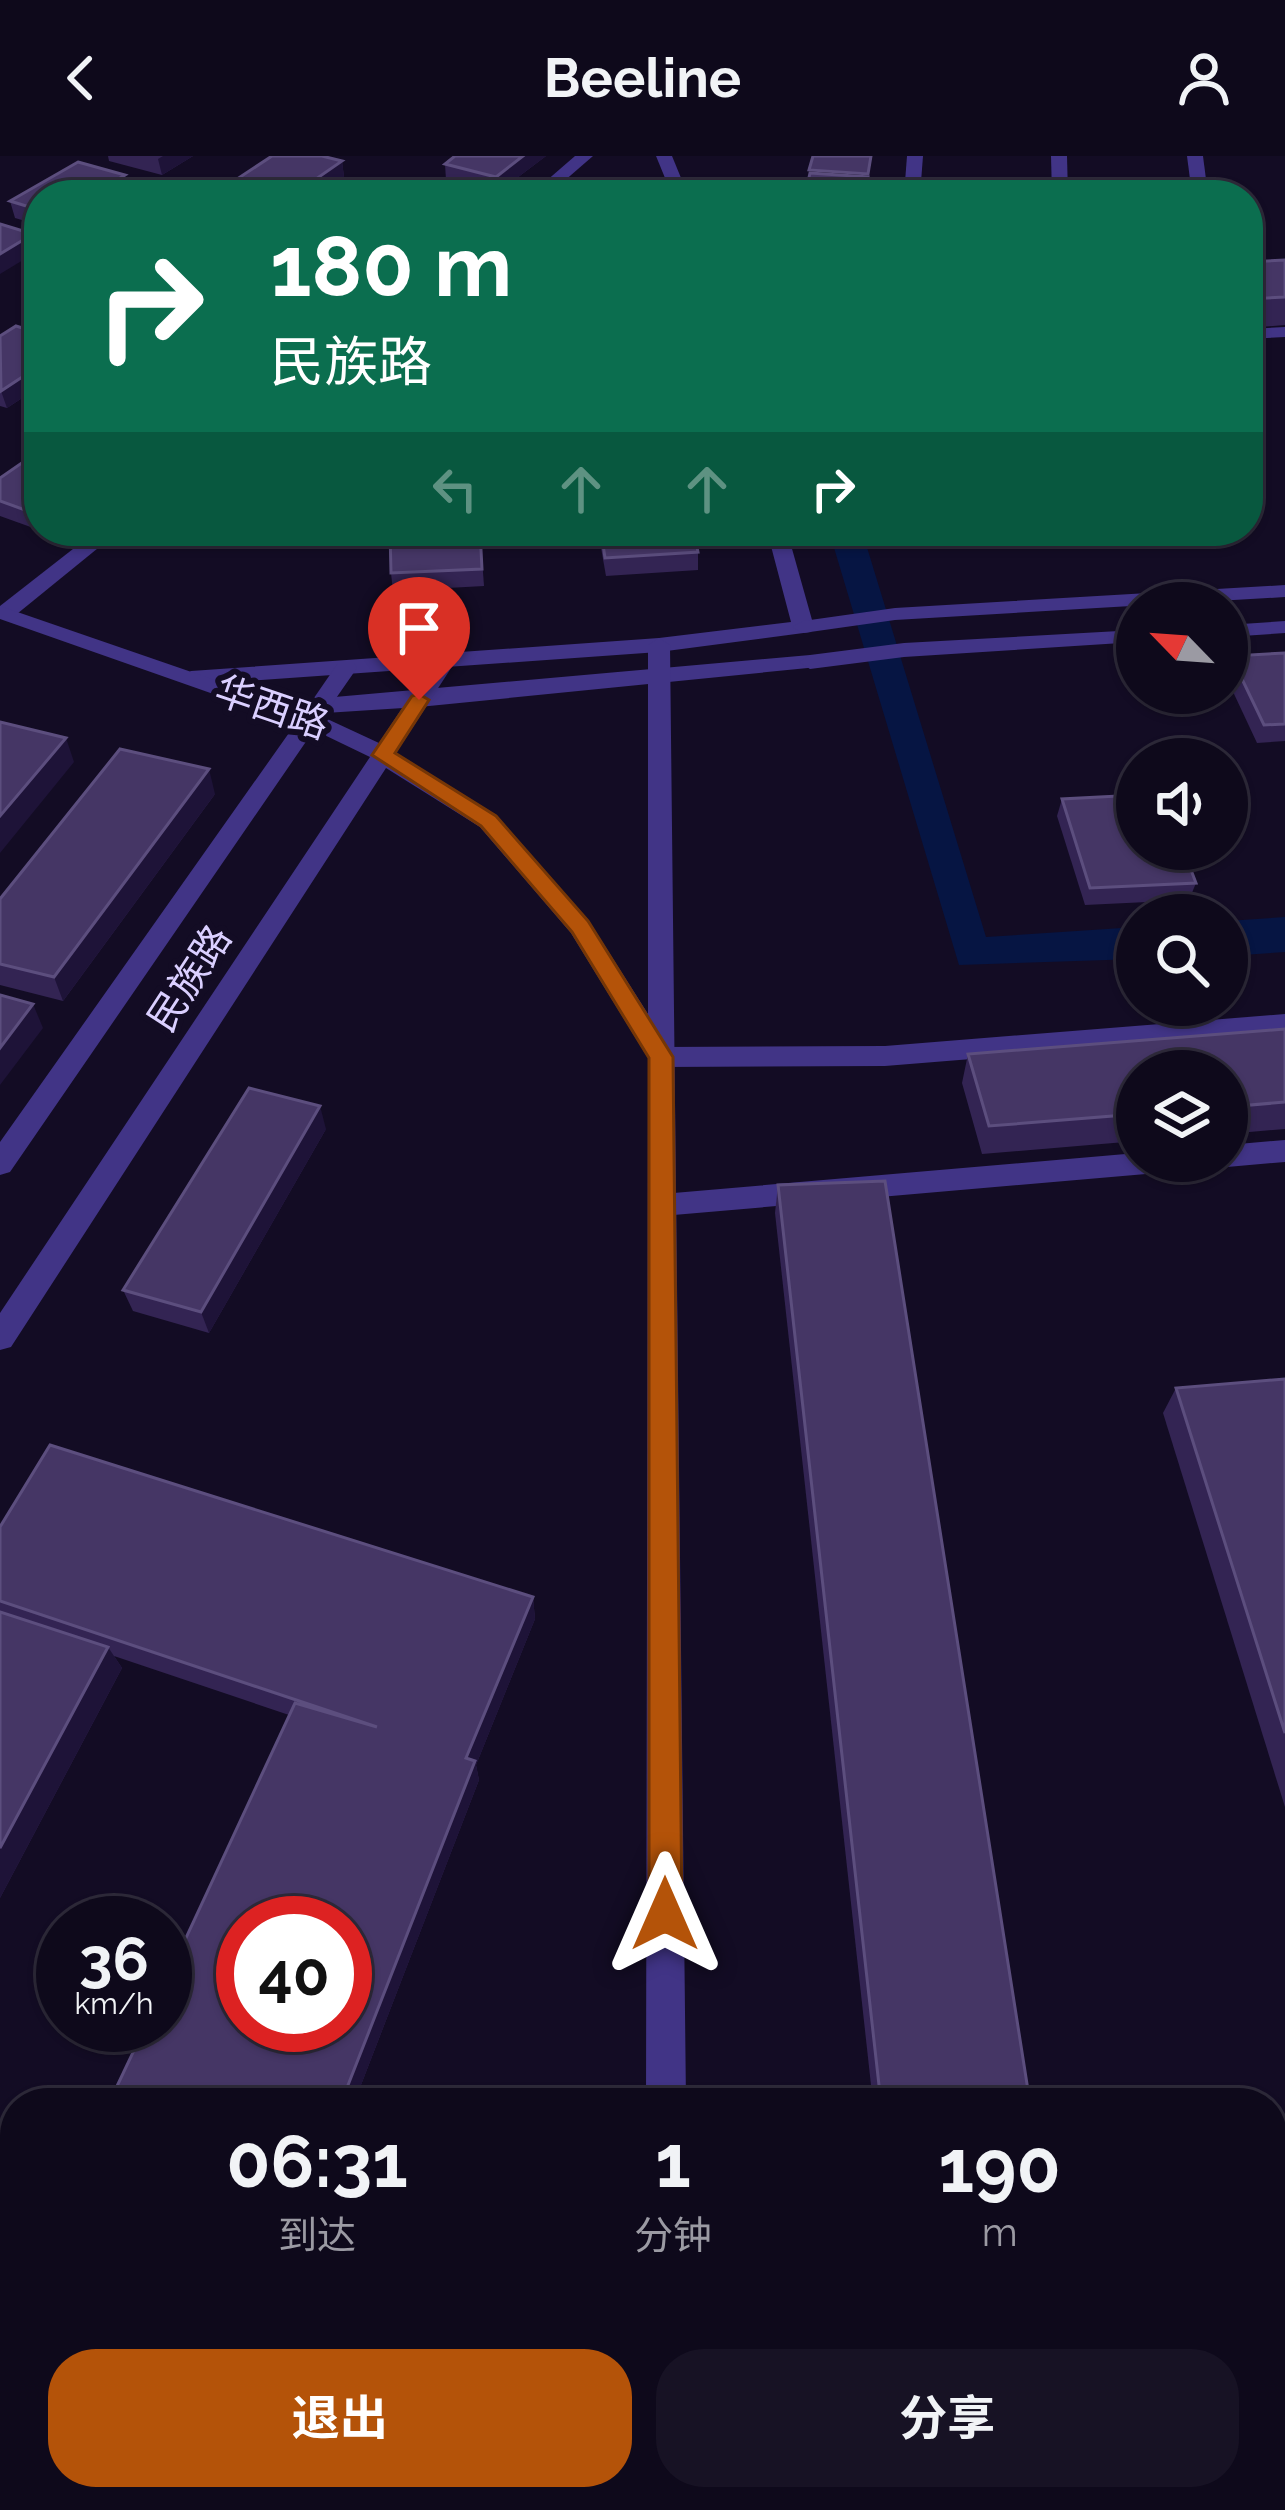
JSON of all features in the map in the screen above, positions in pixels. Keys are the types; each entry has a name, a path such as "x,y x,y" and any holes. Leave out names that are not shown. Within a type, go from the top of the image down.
{"street":[{"path":"556,180 585,156"},
{"path":"2,612 90,546"},
{"path":"781,546 803,627"},
{"path":"190,678 659,645 895,614 1285,591"},
{"name":"华西路","path":"2,612 278,709 315,713 488,821 580,927 661,1057"},
{"path":"1248,630 1285,627"},
{"path":"315,713 904,650 1116,637"},
{"path":"659,645 666,2088"},
{"name":"民族路","path":"0,1338 444,662"},
{"name":"民族路","path":"0,1164 346,668"},
{"path":"661,1057 885,1056 1285,1024"},
{"path":"1248,1154 1285,1151"},
{"path":"662,1205 1116,1166"}],"water":[{"path":"833,546 867,546 986,937 1116,928 1116,960 959,965"},
{"path":"1285,917 1285,952 1248,955 1248,920"}],"building":[{"path":"272,156 342,161 315,180 236,180"},
{"path":"455,156 523,156 496,177 445,164"},
{"path":"813,156 871,156 868,174 809,170"},
{"path":"78,162 125,175 117,180 47,180"},
{"path":"810,173 868,177 868,180 808,180"},
{"path":"0,224 24,231 24,239 0,254"},
{"path":"1285,260 1285,297 1263,298 1263,261"},
{"path":"16,326 24,328 24,376 1,391 0,336"},
{"path":"24,461 24,510 0,501 0,478"},
{"path":"390,546 481,546 482,569 391,573"},
{"path":"603,546 697,546 698,552 605,558"},
{"path":"1285,653 1285,724 1264,725 1248,692 1248,655"},
{"path":"0,722 66,738 0,816"},
{"path":"120,749 209,769 54,977 0,964 0,899"},
{"path":"1116,796 1116,870 1191,870 1196,883 1090,888 1062,799"},
{"path":"0,995 33,1004 0,1048"},
{"path":"1285,1029 1285,1102 1248,1105 1248,1050 1116,1050 1116,1116 989,1126 968,1054"},
{"path":"249,1088 320,1106 201,1312 123,1290"},
{"path":"885,1181 1028,2088 879,2088 778,1185"},
{"path":"1285,1379 1285,1733 1176,1388"},
{"path":"50,1445 533,1597 466,1758 475,1761 372,2024 372,1896 216,1896 216,2052 361,2052 347,2088 116,2088 133,2052 192,2052 192,1925 295,1703 377,1727 0,1601 0,1527"},
{"path":"0,1612 108,1647 0,1848"}],"route":[{"path":"419,700 383,755 488,821 580,927 661,1057 665,1914"}]}
